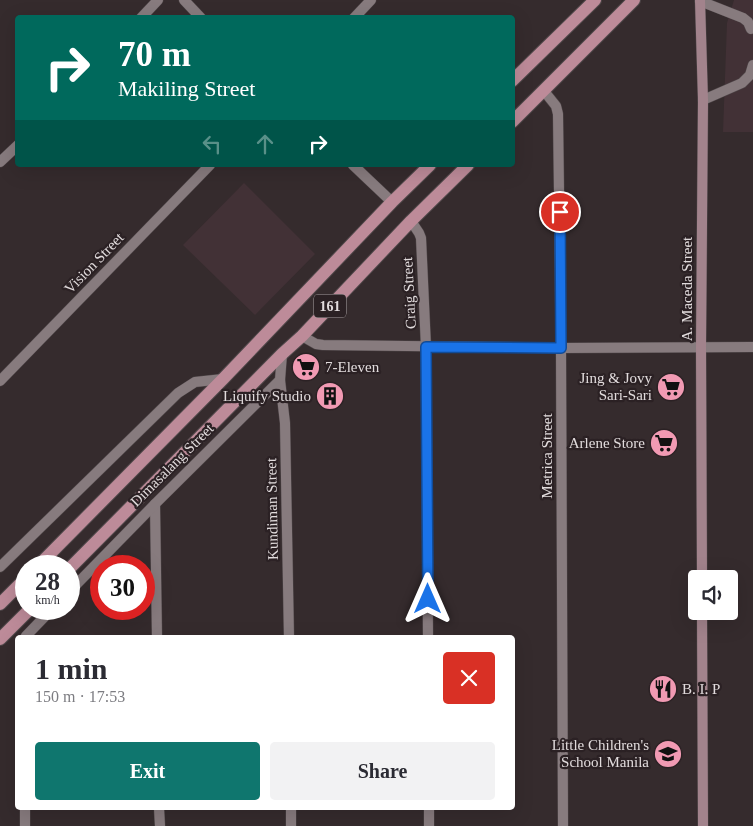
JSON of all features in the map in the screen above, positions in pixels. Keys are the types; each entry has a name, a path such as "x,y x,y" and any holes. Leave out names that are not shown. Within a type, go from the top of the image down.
{"main road":[{"path":"515,78 595,0"},
{"path":"515,119 634,0"},
{"name":"A. Maceda Street","path":"700,0 703,100 702,570"},
{"name":"Dimasalang Street","path":"49,555 223,379 392,202 428,167"},
{"name":"Dimasalang Street","path":"80,558 302,336 411,221 466,167"},
{"path":"0,604 15,589"},
{"path":"0,639 19,620"},
{"path":"702,620 703,826"}],"street":[{"path":"144,15 158,0"},
{"path":"184,0 198,15"},
{"path":"357,15 371,0"},
{"path":"700,0 743,18 748,22 751,29"},
{"path":"703,100 742,83 750,75 753,65"},
{"name":"Metrica Street","path":"544,91 556,106 558,114 563,826"},
{"path":"0,162 15,147"},
{"name":"Vision Street","path":"0,381 208,167"},
{"path":"355,167 392,202"},
{"name":"Craig Street","path":"411,221 421,238 426,347 428,635"},
{"path":"302,336 316,344 323,345 561,348 753,347"},
{"path":"280,380 282,354"},
{"path":"0,567 178,393 195,382 223,379"},
{"name":"Dimasalang Street","path":"80,581 280,380"},
{"name":"Kundiman Street","path":"280,380 285,424 288,635"},
{"path":"155,504 157,635"},
{"path":"28,635 42,620"},
{"path":"25,810 25,826"},
{"path":"159,810 160,826"},
{"path":"291,810 292,826"},
{"path":"429,810 429,826"}],"shaded area":[{"path":"734,0 753,0 753,132 723,132 727,23"},
{"path":"244,183 315,254 255,315 183,245"}],"place":[{"name":"7-Eleven","path":"306,367"},
{"name":"Jing & Jovy Sari-Sari","path":"671,387"},
{"name":"Liquify Studio","path":"330,396"},
{"name":"Arlene Store","path":"664,443"},
{"name":"B. I. P","path":"663,689"},
{"name":"Little Children's School Manila","path":"668,754"}],"route":[{"path":"428,599 426,347 561,348 560,212"}]}
